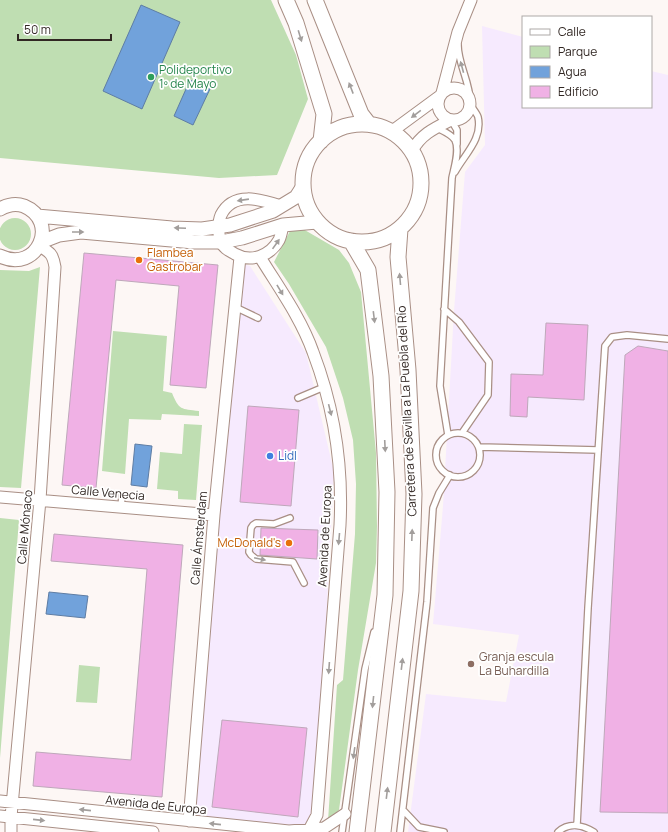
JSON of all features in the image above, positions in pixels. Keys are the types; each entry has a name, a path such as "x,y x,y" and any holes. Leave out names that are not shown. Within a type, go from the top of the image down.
{"main road":[{"path":"286,0 296,22 324,114 320,141"},
{"path":"315,0 361,114 368,123"},
{"path":"368,123 391,132 403,140 412,151 419,166 422,183 419,200 412,216 400,229 385,238 368,242 351,241 332,234 317,222 307,205 303,186 305,168 312,152 320,141 337,130 351,125 368,123"},
{"name":"Carretera de Sevilla a La Puebla del Río","path":"383,832 411,591 413,502 408,370 398,257 400,229"},
{"path":"351,241 368,270 380,376 388,492 385,595 358,832"}],"street":[{"path":"451,120 444,117 439,111 438,103 458,32 471,0"},
{"path":"391,132 448,89 455,88 462,90 467,94 470,102 469,110 464,116 451,120 426,133 417,142 412,151"},
{"path":"37,216 172,228 202,229 230,225 273,211 296,197 303,186"},
{"path":"281,206 262,200 238,200 224,210 219,220 221,242 228,250 240,257 260,257 272,250 280,239 283,225"},
{"path":"0,209 4,206 17,205 30,209 37,216 42,227 40,244"},
{"path":"0,256 15,260 24,259 31,255 40,244 59,235 70,232 194,242 221,242 242,238 283,225 317,222"},
{"name":"Calle Mónaco","path":"11,832 6,816 13,803 40,500 55,267 53,257 40,244"},
{"name":"Calle Ámsterdam","path":"189,822 214,515 240,257"},
{"name":"Avenida de Europa","path":"260,257 298,321 313,352 331,416 339,462 341,504 317,815 309,830"},
{"name":"Calle Venecia","path":"0,497 214,515"},
{"name":"Avenida de Europa","path":"0,801 189,822 289,831 324,828 345,814"},
{"path":"6,816 153,832"}],"lane":[{"path":"452,178 474,142 478,132 478,117 470,102 470,91 458,50 458,32"},
{"path":"448,435 440,386 452,178 457,151 457,130 451,120"},
{"path":"437,128 449,134 455,141 457,151"},
{"path":"235,306 258,318"},
{"path":"444,308 459,322 489,362 488,396 462,433"},
{"path":"577,825 605,346 612,337 627,335 668,339"},
{"path":"298,398 324,387"},
{"path":"462,433 475,440 479,447 480,457 478,464 473,470 466,475 458,477 443,471 438,465 436,458 437,446 448,435 462,433"},
{"path":"479,447 598,450"},
{"path":"400,832 427,602 433,508 439,493 450,475"},
{"path":"121,507 122,496"},
{"path":"290,518 274,524 256,523 253,525 251,528 249,552 256,560 293,562 304,583"},
{"path":"342,832 366,669 386,578"},
{"path":"403,810 419,827 444,832"},
{"path":"558,832 568,826 577,825 586,827 594,832"}],"shaded area":[{"path":"482,26 522,37 522,108 652,108 652,71 668,75 668,832 408,832 426,694 506,702 519,635 433,624 443,506 454,311 465,172 485,145"},
{"path":"236,262 250,266 306,353 334,472 315,832 184,820"}],"green space":[{"name":"Polideportivo 1º de Mayo","path":"0,0 271,0 296,55 308,99 277,175 219,178 0,158"},
{"path":"15,218 24,221 28,225 31,234 28,243 24,247 15,250 6,247 2,243 -1,234 2,225 6,221"},
{"path":"303,229 339,250 349,263 361,292 376,453 376,563 358,670 339,810 328,821 337,685 343,680 355,534 356,484 353,440 343,398 326,347 289,284 274,262 290,231"},
{"path":"40,267 21,488 0,487 0,270 29,271"},
{"path":"113,331 167,336 163,391 172,393 181,408 199,411 199,416 162,414 161,420 129,419 125,474 102,471"},
{"path":"184,424 202,425 196,500 178,499 178,491 157,489 160,452 182,454"},
{"path":"0,518 19,520 0,758"},
{"path":"79,665 100,667 97,703 76,702"}],"water":[{"path":"141,5 180,22 142,109 103,91"},
{"path":"190,80 210,89 193,125 174,116"},
{"path":"135,444 152,446 147,487 131,485"},
{"path":"49,592 88,596 85,618 46,614"}],"building":[{"path":"84,253 218,265 206,388 170,385 179,286 116,280 96,488 62,485"},
{"path":"546,323 588,325 584,400 528,397 527,417 510,416 511,374 543,375"},
{"path":"638,346 668,351 668,813 600,812 625,355"},
{"name":"Lidl","path":"248,406 299,410 291,506 240,502"},
{"name":"McDonald's","path":"261,528 318,530 317,559 260,555"},
{"path":"54,534 183,545 162,797 33,786 36,752 131,760 147,569 51,561"},
{"path":"222,720 307,728 298,817 212,807"}],"place":[{"name":"Polideportivo 1º de Mayo","path":"151,77"},
{"name":"Flambea Gastrobar","path":"139,260"},
{"name":"Lidl","path":"270,456"},
{"name":"McDonald's","path":"289,543"},
{"name":"Granja escula La Buhardilla","path":"471,664"}]}
